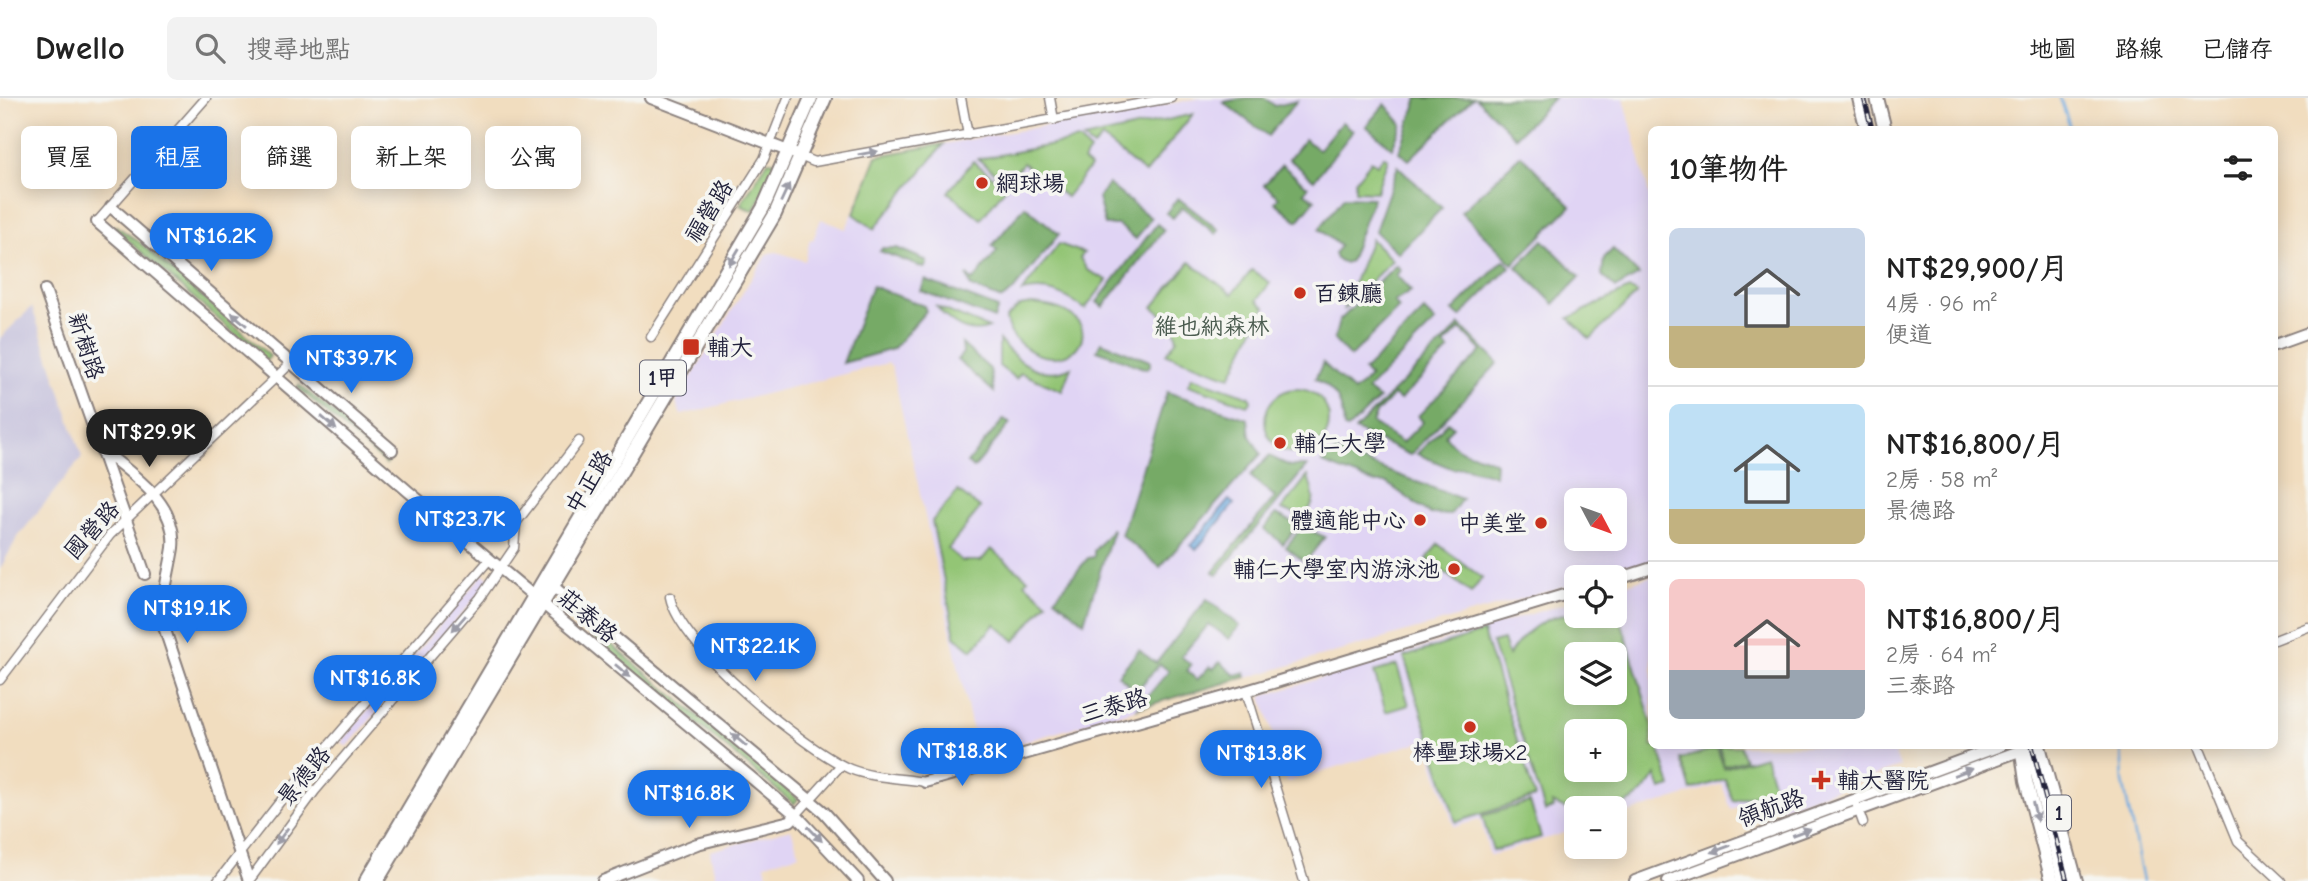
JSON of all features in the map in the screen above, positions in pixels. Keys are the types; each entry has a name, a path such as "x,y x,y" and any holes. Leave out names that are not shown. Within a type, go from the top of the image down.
{"main road":[{"name":"中正路","path":"547,582 767,228 796,154 811,98"},
{"name":"中正路","path":"377,881 796,154 825,98"},
{"path":"1859,98 1866,126"},
{"path":"1877,98 1884,126"},
{"path":"755,221 767,228"},
{"name":"中正路","path":"366,881 537,600"},
{"name":"1","path":"2024,749 2026,780 2052,881"},
{"name":"1","path":"2025,749 2064,881"},
{"name":"1","path":"2040,749 2076,881"}],"street":[{"path":"97,222 206,98"},
{"path":"651,98 814,162 1171,98"},
{"name":"福營路","path":"651,337 724,225 771,144 788,98"},
{"path":"961,98 968,135"},
{"path":"1050,98 1054,120"},
{"path":"111,207 391,450"},
{"name":"莊泰路","path":"97,222 409,492 796,815 858,881"},
{"name":"新樹路","path":"45,290 145,574"},
{"path":"2278,344 2308,333"},
{"name":"國營路","path":"0,680 87,562 125,520 290,364"},
{"path":"500,569 514,548 516,523 579,441"},
{"path":"99,447 153,494 165,509 173,533 163,595 163,624 249,881"},
{"path":"218,881 489,559"},
{"name":"景德路","path":"249,881 315,792 467,614 500,569"},
{"path":"1627,576 1648,569"},
{"name":"莊泰路","path":"547,582 810,800 836,824 885,878"},
{"name":"三泰路","path":"841,765 854,771 925,782 1245,691 1564,595"},
{"path":"603,881 696,844 790,821 841,765 725,676 700,649 672,608 670,597"},
{"path":"2278,639 2308,627"},
{"path":"1245,691 1304,881"},
{"name":"領航路","path":"1668,881 1993,749"},
{"name":"領航路","path":"1635,881 2018,749"},
{"path":"2200,749 2238,841 2281,881"},
{"path":"1856,805 1863,823"}],"shaded area":[{"name":"輔仁大學","path":"1201,98 1624,98 1648,191 1648,563 1627,569 1627,565 1564,565 1564,587 978,755 892,367 888,363 681,415 676,402 767,253 756,272 769,253 777,252 805,261 810,239 813,240 821,219 846,229 877,156"},
{"path":"32,307 82,457 17,538 0,569 0,338"},
{"path":"483,574 490,579 488,583 347,747 341,742"},
{"path":"1648,577 1648,749 1893,749 1900,767 1777,810 1775,795 1731,809 1722,784 1627,813 1627,796 1564,796 1564,833 1490,856 1480,819 1454,827 1426,740 1287,782 1262,696 1564,604 1564,628 1627,628 1627,584"},
{"path":"791,829 799,854 765,864 767,876 747,881 716,881 710,851"}],"green space":[{"path":"1265,98 1275,106 1297,101 1268,136 1223,102"},
{"path":"1418,98 1473,98 1409,160 1399,152"},
{"path":"1476,98 1554,98 1515,137"},
{"path":"1385,104 1402,124 1392,148 1366,126"},
{"path":"1193,114 1145,173 1102,138 1093,147 1083,139"},
{"path":"1342,122 1353,131 1314,180 1289,159 1305,139 1318,150"},
{"path":"1078,140 1090,151 1083,161 1090,167 1066,197 1023,163 1007,182 978,159"},
{"path":"944,144 874,229 854,214 877,156"},
{"path":"1521,155 1571,206 1513,264 1461,212"},
{"path":"1384,156 1388,159 1376,192 1355,191 1355,181 1371,161 1377,165"},
{"path":"768,161 780,162 753,211 740,205"},
{"path":"973,161 1006,187 981,219 948,192"},
{"path":"1282,165 1308,187 1304,192 1315,200 1298,221 1275,202 1279,197 1264,185"},
{"path":"1398,166 1442,208 1398,253 1375,231"},
{"path":"1108,184 1151,218 1136,239 1118,225 1105,225 1098,198"},
{"path":"1344,197 1373,198 1350,261 1345,263 1336,259 1334,254 1340,246 1319,229"},
{"path":"1178,198 1219,230 1216,234 1182,207 1173,218 1166,213"},
{"path":"1025,206 1059,234 1012,292 1002,299 971,287 967,275 973,281 997,251 992,246"},
{"path":"1157,224 1164,230 1103,307 1097,302"},
{"path":"116,226 139,242 270,356 266,361 114,228"},
{"path":"1371,239 1392,260 1343,310"},
{"path":"1543,240 1580,277 1554,304 1517,267"},
{"path":"1059,244 1084,253 1080,258 1087,270 1107,280 1085,309 1070,299 1048,291 1022,292"},
{"path":"882,248 897,248 927,261 927,265 924,268 880,251"},
{"path":"1613,249 1639,275 1616,288 1602,275 1604,258"},
{"path":"1504,260 1510,267 1460,317 1453,311"},
{"name":"維也納森林","path":"1190,262 1232,294 1252,270 1270,283 1257,300 1265,307 1230,377 1166,354 1177,339 1173,324 1153,307"},
{"path":"1396,265 1401,270 1396,275 1411,291 1394,302 1399,308 1350,357 1334,340 1339,321"},
{"path":"925,280 998,308 994,319 921,291"},
{"path":"872,286 924,306 926,311 893,349 843,363"},
{"path":"1629,289 1637,294 1590,339 1569,318"},
{"path":"1032,304 1060,309 1076,319 1082,331 1080,342 1072,352 1058,357 1041,355 1013,337 1006,318 1020,306"},
{"path":"937,307 989,328 967,330 947,318"},
{"path":"1424,311 1435,322 1367,390 1379,399 1348,429 1344,428 1342,412 1334,393 1315,379 1323,363 1354,392 1370,377 1364,371"},
{"path":"1460,325 1498,363 1410,455 1355,430","holes":["1460,329 1482,351 1418,416 1423,422 1402,443 1372,423 1377,412 1394,395 1400,400 1449,350 1444,345"]},
{"path":"999,340 1031,367 1050,372 1071,367 1062,391 1021,373 1016,379 999,366"},
{"path":"1101,342 1150,361 1150,366 1146,369 1097,350"},
{"path":"962,344 990,369 994,392 957,360 963,353"},
{"path":"1192,377 1250,397 1251,402 1247,405 1188,385"},
{"path":"299,385 391,459 386,464 297,387"},
{"path":"1297,389 1315,395 1323,403 1329,421 1323,439 1315,447 1297,453 1279,447 1271,439 1265,421 1271,403 1279,395"},
{"path":"1167,392 1248,419 1250,436 1261,454 1160,567 1121,535"},
{"path":"1004,419 1010,424 974,468 967,463"},
{"path":"1448,422 1453,427 1445,435 1451,443 1463,451 1496,463 1495,475 1462,467 1453,469 1417,454"},
{"path":"1335,451 1462,499 1450,515 1430,514 1387,483 1375,483 1322,463"},
{"path":"1269,456 1290,466 1307,466 1217,575 1213,572 1275,497 1250,476"},
{"path":"1308,476 1313,502 1308,511 1303,515 1281,510"},
{"path":"958,491 980,508 948,549 962,561 981,561 991,549 1028,579 1025,583 1047,602 1015,641 995,624 972,650 955,636 932,521"},
{"path":"1276,514 1299,525 1283,544 1264,529"},
{"path":"1302,527 1325,537 1305,562 1286,547"},
{"path":"1112,529 1084,622 1055,598 1088,558 1094,557 1094,551"},
{"name":"輔仁大學室內游泳池","path":"1438,544 1482,578 1471,593 1427,559"},
{"path":"1207,599 1240,626 1229,639 1209,624 1181,656 1191,665 1187,671 1197,680 1210,666 1213,669 1220,662 1235,675 1245,672 1246,677 1138,708 1169,671 1160,664 1136,691 1118,675 1139,650 1156,663"},
{"path":"559,605 600,635 798,799 794,804 557,607"},
{"path":"1564,615 1564,628 1623,628 1648,711 1648,749 1659,749 1671,787 1661,790 1656,775 1648,787 1627,803 1627,796 1564,796 1564,808 1552,803 1553,808 1545,811 1492,643 1503,640 1508,656 1529,631"},
{"name":"棒壘球場x2","path":"1483,632 1535,797 1456,822 1404,657"},
{"path":"1397,665 1409,705 1386,712 1374,672"},
{"path":"1717,749 1724,768 1765,756 1775,789 1733,801 1725,779 1691,790 1681,759"},
{"path":"1720,749 1741,749 1745,760 1724,766"},
{"path":"1530,802 1541,837 1493,851 1482,816"}],"water":[{"path":"1229,500 1234,504 1196,550 1191,545"}],"waterway":[{"path":"2060,98 2070,126"},
{"path":"2121,749 2123,782 2143,881"}],"railway":[{"path":"1864,98 1871,126"},
{"path":"2033,749 2067,881"}],"place":[{"name":"網球場","path":"982,183"},
{"name":"百鍊廳","path":"1300,293"},
{"name":"輔大","path":"691,347"},
{"name":"輔仁大學","path":"1280,443"},
{"name":"體適能中心","path":"1420,520"},
{"name":"中美堂","path":"1541,523"},
{"name":"輔仁大學室內游泳池","path":"1454,569"},
{"name":"棒壘球場x2","path":"1470,727"},
{"name":"輔大醫院","path":"1821,780"}]}
